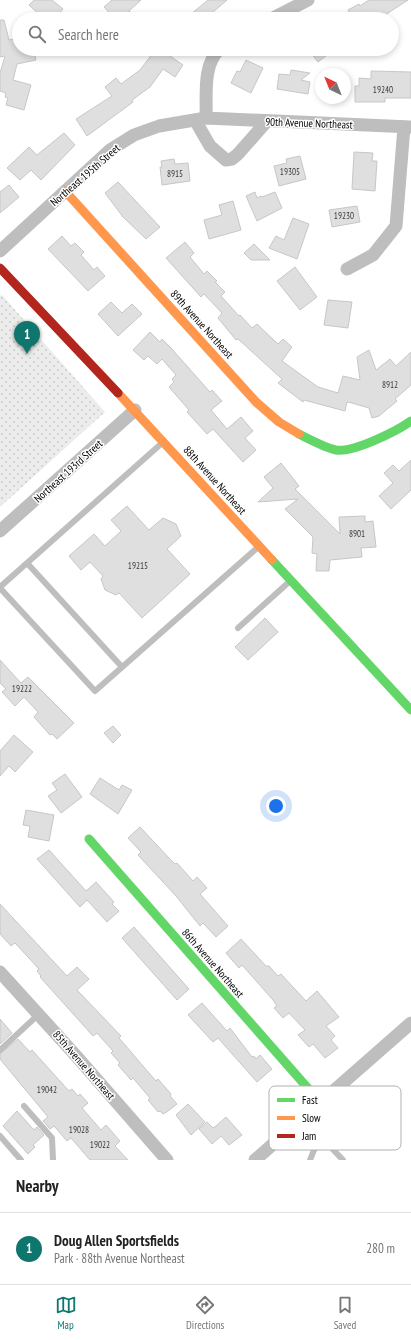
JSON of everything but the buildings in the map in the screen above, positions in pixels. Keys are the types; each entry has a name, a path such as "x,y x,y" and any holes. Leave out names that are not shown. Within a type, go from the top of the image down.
{"street":[{"path":"285,12 308,0"},
{"path":"215,56 211,61 207,76 200,119 210,146 226,160 232,159 267,121"},
{"name":"90th Avenue Northeast","path":"200,119 408,127"},
{"name":"Northeast 195th Street","path":"0,251 110,150 134,135 159,126 200,119"},
{"path":"348,269 373,255 396,226 408,127"},
{"name":"89th Avenue Northeast","path":"65,191 256,402 277,421 300,436 337,450 368,442 401,429 411,421"},
{"name":"88th Avenue Northeast","path":"0,268 135,410 258,547 411,710"},
{"name":"Northeast 193rd Street","path":"0,531 135,410"},
{"name":"86th Avenue Northeast","path":"88,839 306,1086"},
{"name":"85th Avenue Northeast","path":"0,972 167,1160"},
{"path":"338,1086 411,1022"},
{"path":"255,1160 269,1148"}],"lane":[{"path":"164,442 0,587 95,691 258,547"},
{"path":"27,563 122,667"},
{"path":"238,628 291,581"},
{"path":"0,1050 38,1014"},
{"path":"24,1106 52,1138 52,1160"},
{"path":"0,1136 21,1160"},
{"path":"310,1160 314,1150"},
{"path":"334,1150 343,1160"}],"shaded area":[{"path":"2,295 105,412 0,507 0,296"}],"traffic: fast":[{"path":"299,434 327,447 336,450 344,450 364,445 411,421"},
{"path":"272,560 411,710"},
{"path":"89,839 306,1086"}],"traffic: slow":[{"path":"65,191 256,402 279,422 299,434"},
{"path":"118,393 272,560"}],"traffic: jam":[{"path":"0,268 118,393"}],"place":[{"name":"Doug Allen Sportsfields","path":"27,354"}]}
